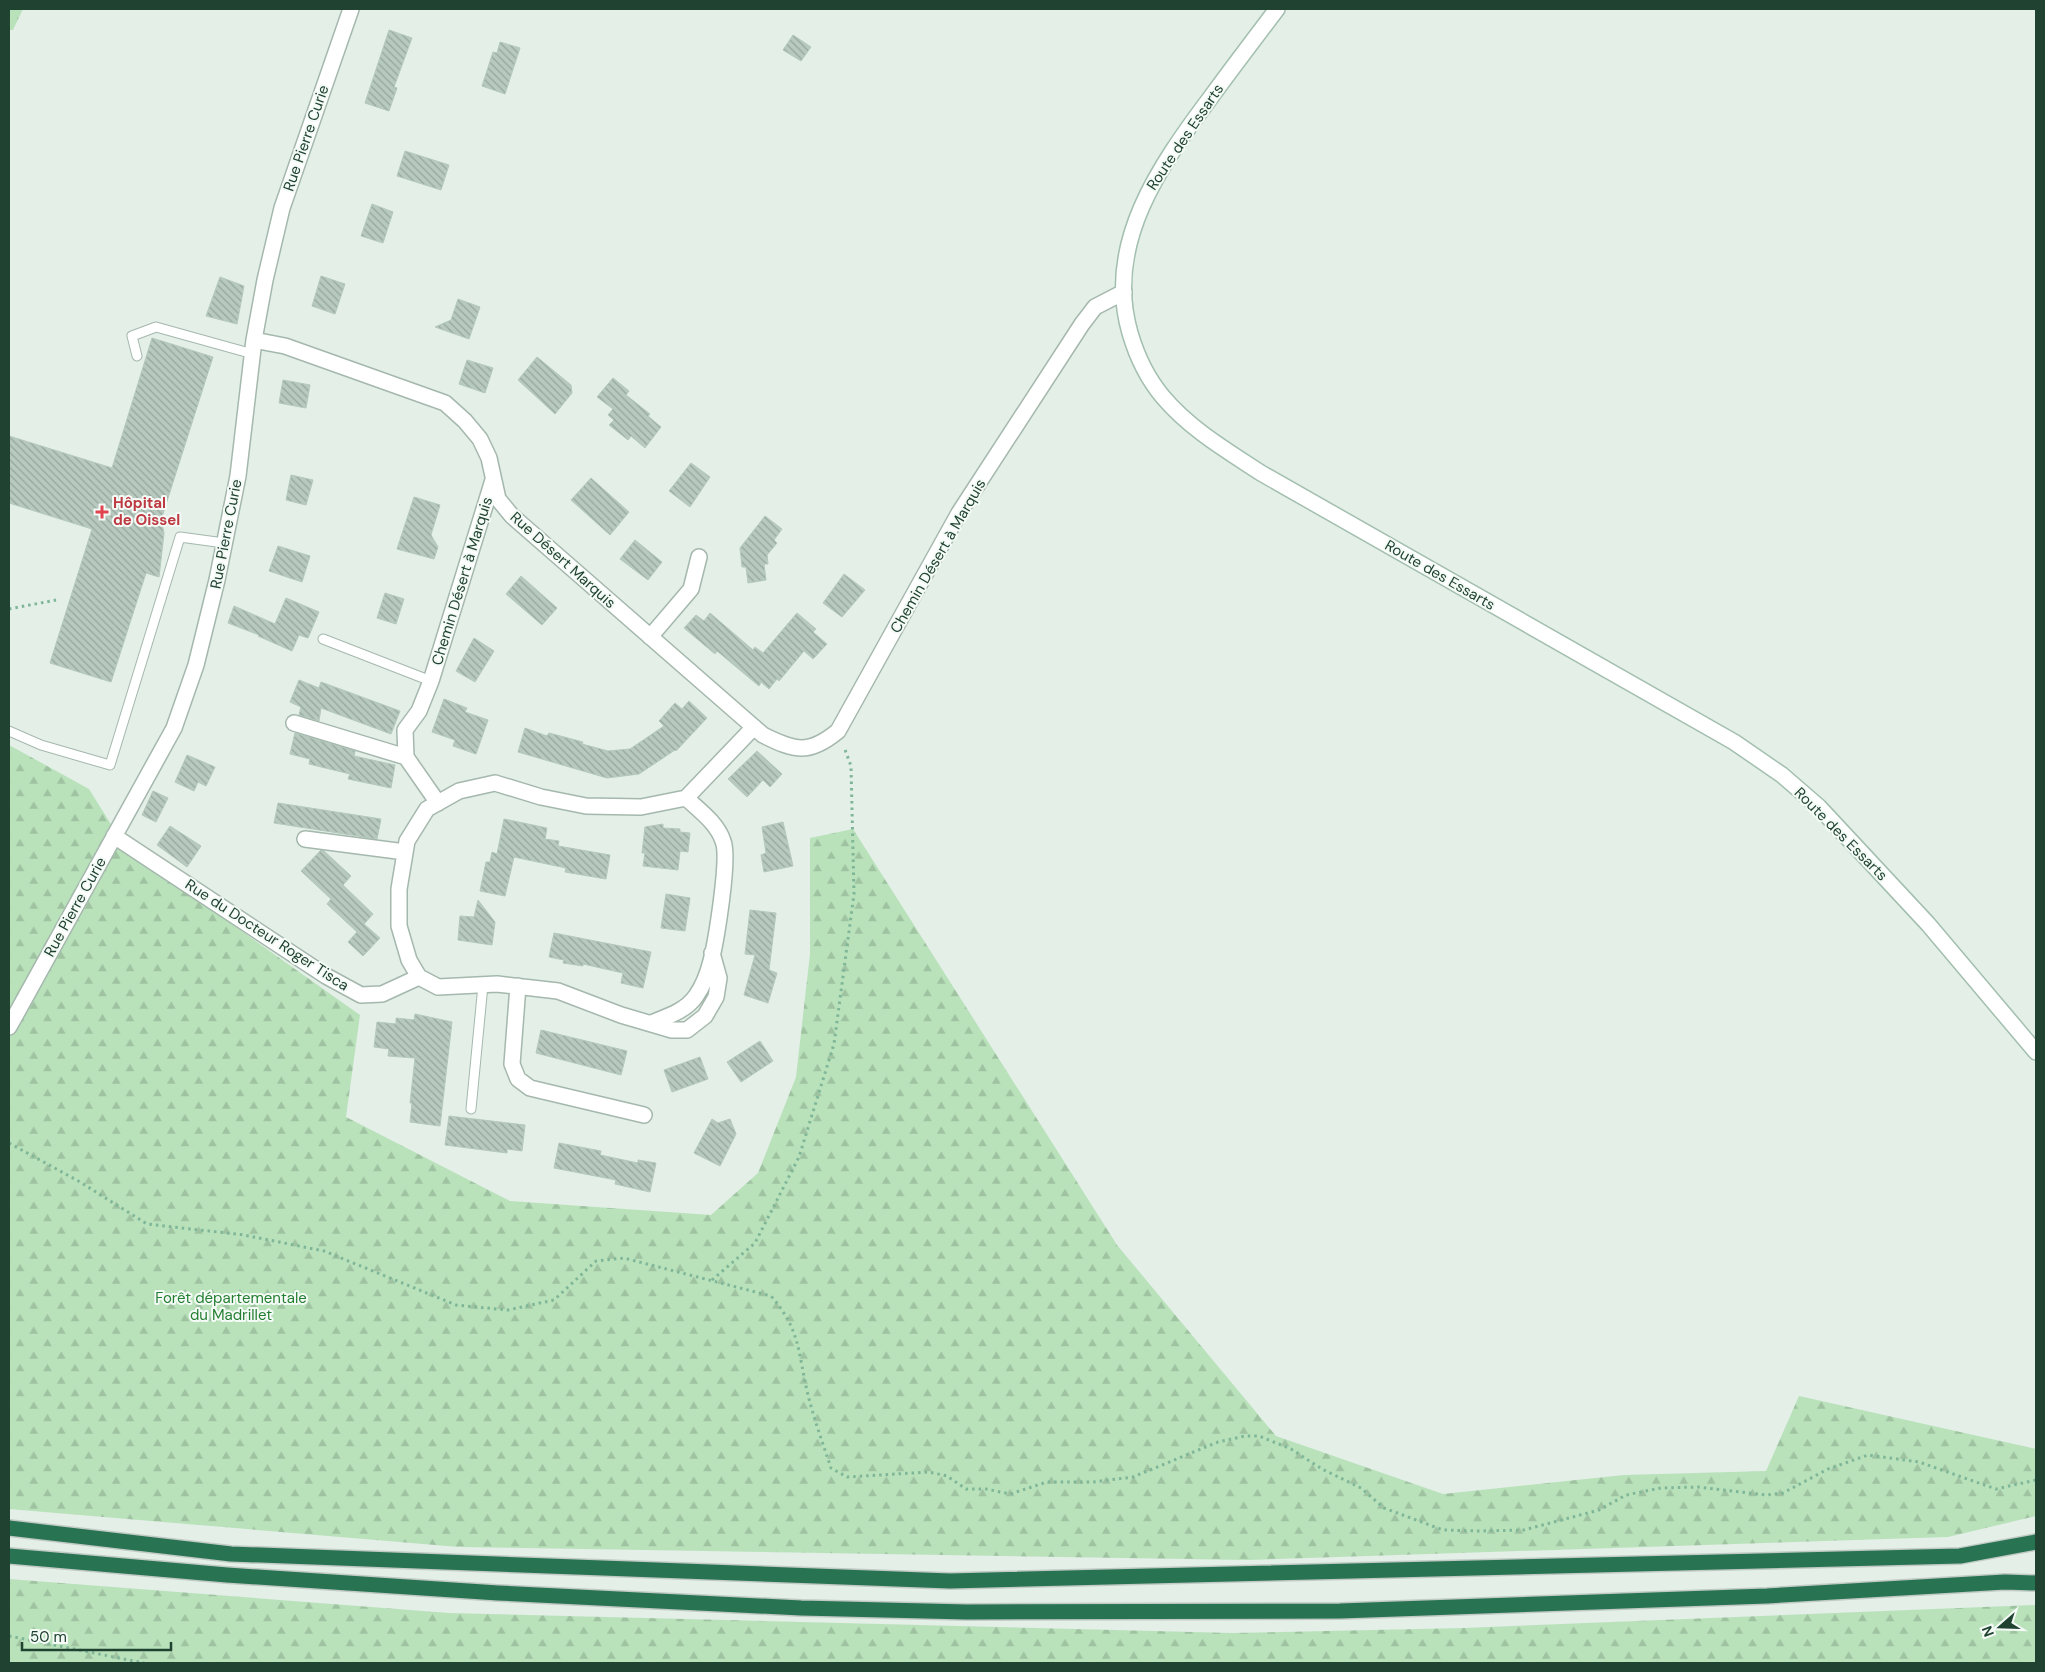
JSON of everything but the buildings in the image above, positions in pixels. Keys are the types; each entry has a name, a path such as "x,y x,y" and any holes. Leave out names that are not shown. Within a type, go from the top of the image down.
{"highway":[{"path":"9,1528 231,1554 950,1581 1960,1556 2036,1542"},
{"path":"9,1556 227,1575 479,1592 801,1608 967,1612 1340,1612 1767,1596 1969,1584 2036,1583"}],"street":[{"name":"Rue Pierre Curie","path":"9,1027 174,728 196,665 238,476 254,347 265,280 282,208 351,9"},
{"name":"Route des Essarts","path":"1276,9 1189,126 1157,173 1130,234 1124,269 1126,317 1145,373 1163,397 1185,420 1218,445 1261,473 1734,742 1782,775 1819,807 1922,917 2036,1052"},
{"name":"Chemin Désert à Marquis","path":"754,727 763,735 783,745 800,749 822,744 838,731 959,513 1082,324 1095,307 1124,292"},
{"name":"Rue Désert Marquis","path":"254,347 285,346 445,404 465,421 480,439 490,458 498,499 512,516 754,727"},
{"name":"Chemin Désert à Marquis","path":"406,757 405,730 419,711 431,681 493,480"},
{"path":"650,637 691,589 699,556"},
{"path":"294,723 406,757 438,803"},
{"path":"712,953 719,978 716,997 705,1016 687,1030 672,1030 621,1015 558,991 518,986 438,987 420,977 409,960 399,926 399,889 407,841 427,809 459,791 496,783 541,797 586,806 641,807 686,798 754,727"},
{"path":"651,1023 680,1011 695,998 704,980 712,953 722,894 724,841 712,822 686,798"},
{"name":"Rue du Docteur Roger Tisca","path":"114,836 326,976 361,995 382,994 420,977"},
{"path":"305,839 405,852"},
{"path":"518,986 512,1064 518,1079 530,1088 644,1115"}],"lane":[{"path":"137,356 132,336 156,327 254,347"},
{"path":"9,731 41,745 110,765 180,537 224,543"},
{"path":"323,639 431,681"},
{"path":"471,1109 482,986"}],"path":[{"path":"9,609 56,600"},
{"path":"712,1281 755,1243 764,1226 799,1157 834,1044 854,894 850,766 838,731"},
{"path":"9,1143 80,1182 147,1224 244,1235 324,1251 456,1305 508,1310 554,1300 596,1261 624,1258 771,1296 786,1312 798,1342 808,1395 831,1468 847,1477 929,1472 947,1476 966,1489 986,1488 1010,1494 1047,1482 1092,1482 1133,1477 1218,1442 1245,1436 1260,1436 1291,1449 1322,1468 1361,1488 1384,1508 1443,1530 1480,1531 1524,1530 1599,1510 1626,1494 1661,1488 1698,1486 1767,1495 1783,1493 1828,1469 1868,1454 1919,1462 1996,1489 2036,1480"},
{"path":"9,1636 144,1663"}],"green space":[{"path":"9,9 23,9 13,30 9,30"},
{"name":"Forêt départementale du Madrillet","path":"9,745 89,789 127,850 360,1015 346,1117 510,1201 711,1215 758,1173 796,1077 810,954 810,838 853,829 1117,1245 1276,1436 1443,1494 1624,1475 1766,1471 1799,1396 2036,1449 2036,1516 1948,1537 1247,1560 459,1547 9,1509"},
{"path":"9,1579 449,1613 1232,1633 1463,1628 2036,1605 2036,1663 9,1663"}],"place":[{"name":"Hôpital de Oissel","path":"102,512"}]}
